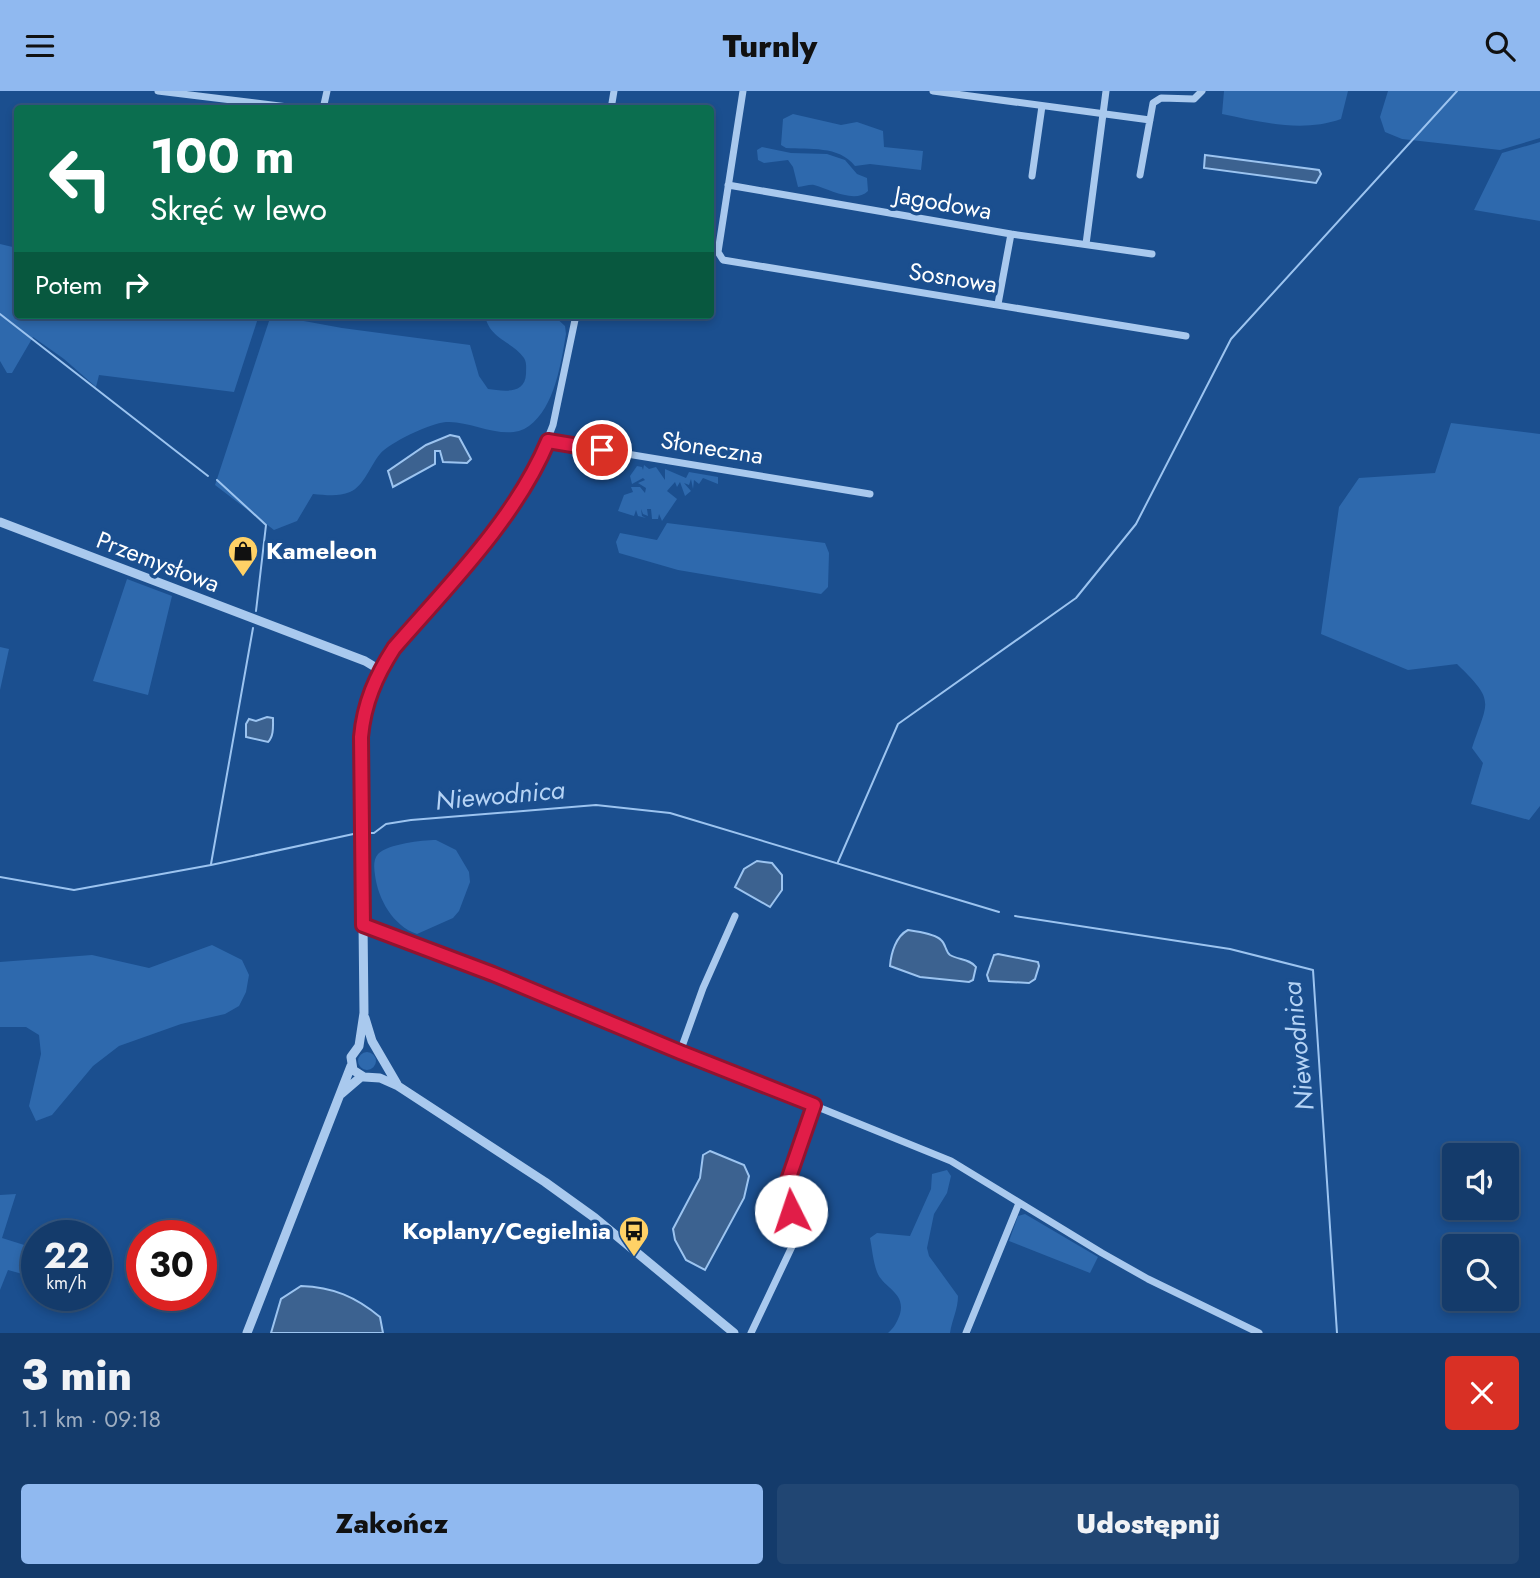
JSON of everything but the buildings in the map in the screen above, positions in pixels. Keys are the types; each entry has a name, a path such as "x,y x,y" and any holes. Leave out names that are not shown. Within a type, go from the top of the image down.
{"street":[{"path":"158,91 272,105"},
{"path":"728,185 743,91"},
{"path":"933,91 1150,120"},
{"path":"1002,101 1003,91"},
{"path":"1086,244 1106,91"},
{"path":"1140,175 1152,106 1158,99 1194,99 1202,91"},
{"path":"1032,176 1042,106"},
{"name":"Jagodowa","path":"728,185 1011,234 1152,254"},
{"name":"Sosnowa","path":"728,185 718,252 723,260 1186,336"},
{"path":"998,304 1011,234"},
{"path":"247,1333 351,1066 351,1057 359,1046 364,1013 365,706 380,670 394,648 510,509 537,466 548,441 567,366 575,319"},
{"name":"Słoneczna","path":"548,441 870,494"},
{"name":"Przemysłowa","path":"0,522 365,661 380,670"},
{"path":"680,1052 703,988 735,916"},
{"path":"363,925 493,974 951,1161 1148,1279 1259,1333"},
{"path":"364,1013 369,1034 398,1086"},
{"path":"359,1046 372,1045 378,1049"},
{"path":"338,1098 381,1068 383,1061"},
{"path":"351,1066 353,1070 366,1076 398,1086 545,1182 595,1218 734,1333"},
{"path":"751,1333 797,1236 786,1186 814,1105"},
{"path":"966,1333 1019,1203"}],"shaded area":[{"path":"1224,91 1348,91 1341,119 1296,126 1222,114"},
{"path":"1388,91 1540,91 1540,138 1500,150 1402,139 1385,132 1380,117"},
{"path":"793,114 841,125 857,122 883,131 884,147 923,151 921,170 870,164 855,166 848,159 832,152 786,148 781,145 783,119"},
{"path":"1540,142 1540,221 1474,210 1502,153"},
{"path":"762,147 791,153 827,154 845,160 857,174 867,178 868,191 863,195 849,196 814,185 798,187 793,167 788,160 764,163 758,160 757,150"},
{"path":"1205,155 1319,170 1321,174 1316,183 1204,168"},
{"path":"0,244 14,247 14,319 258,319 234,392 99,375 96,387 33,337 12,373 7,373 0,361"},
{"path":"270,319 293,319 470,345 479,376 488,389 500,390 517,389 522,385 525,381 526,362 519,352 496,335 486,319 557,319 565,326 559,371 551,396 538,418 520,431 499,432 456,422 439,423 420,430 380,454 355,489 345,494 313,494 297,521 274,530 215,485"},
{"path":"1451,423 1540,434 1540,806 1529,820 1471,804 1483,763 1472,748 1485,710 1485,702 1478,686 1457,664 1408,670 1321,634 1339,507 1359,478 1435,473"},
{"path":"450,435 459,437 471,459 467,463 443,462 440,451 435,451 435,464 393,487 388,471 426,445"},
{"path":"644,465 649,469 656,467 665,480 665,469 686,478 689,472 718,477 718,484 703,478 699,484 694,480 693,489 691,479 689,485 684,483 691,491 685,496 680,482 677,487 675,482 667,491 677,499 662,521 659,514 658,519 652,519 651,509 647,509 648,516 643,514 641,509 642,516 646,518 638,516 636,510 634,516 618,511 624,495 633,492 631,487 640,487 645,493 646,488 638,483 645,480 643,478 632,484 630,476 637,466 643,470"},
{"path":"667,523 825,543 829,553 828,587 821,594 678,570 619,553 616,542 620,533 657,540"},
{"path":"127,579 172,596 148,695 93,681"},
{"path":"0,647 9,649 0,690"},
{"path":"273,718 272,734 268,742 246,737 246,724 249,719 256,721"},
{"path":"436,840 456,850 469,872 470,882 459,911 453,918 417,934 401,925 388,911 379,893 374,870 375,861 378,854 397,845"},
{"path":"757,861 772,863 782,875 782,890 770,907 735,887 744,869"},
{"path":"908,930 938,938 950,955 974,964 976,967 973,980 969,982 920,977 890,966 895,945 900,936"},
{"path":"212,945 242,960 249,975 246,992 239,1006 225,1014 181,1024 119,1046 93,1066 52,1115 36,1121 29,1106 41,1054 39,1035 26,1027 0,1027 0,962 92,955 149,968"},
{"path":"994,955 1038,962 1035,979 1029,983 989,981 987,975"},
{"path":"367,1052 373,1055 376,1061 373,1067 367,1070 361,1067 358,1061 361,1055"},
{"path":"710,1151 744,1165 749,1176 744,1198 705,1270 686,1260 675,1240 673,1229 700,1178 703,1155"},
{"path":"947,1170 951,1176 947,1193 934,1214 927,1248 929,1256 958,1296 950,1333 888,1333 900,1314 900,1300 877,1272 870,1238 877,1233 910,1236 931,1189 932,1174"},
{"path":"16,1194 2,1238 21,1244 21,1274 8,1270 0,1290 0,1195"},
{"path":"1025,1214 1098,1257 1090,1273 1009,1241 1018,1216"},
{"path":"301,1286 334,1291 362,1304 380,1317 383,1333 271,1333 281,1299"}],"waterway":[{"path":"838,862 898,724 1076,598 1136,524 1231,339 1457,91"},
{"path":"0,314 208,476"},
{"path":"217,480 266,525 256,611"},
{"path":"211,864 253,628"},
{"name":"Niewodnica","path":"367,833 374,833 386,824 411,820 596,805 670,813 999,912"},
{"name":"Niewodnica","path":"0,877 74,890 211,865 358,833"},
{"name":"Niewodnica","path":"1015,916 1230,949 1313,970 1337,1333"}],"place":[{"name":"Kameleon","path":"243,578"},
{"name":"Koplany/Cegielnia","path":"634,1258"}],"route":[{"path":"602,450 548,441 537,466 510,509 394,648 380,670 365,706 361,737 363,925 493,974 814,1105 786,1186 791,1211"}]}
